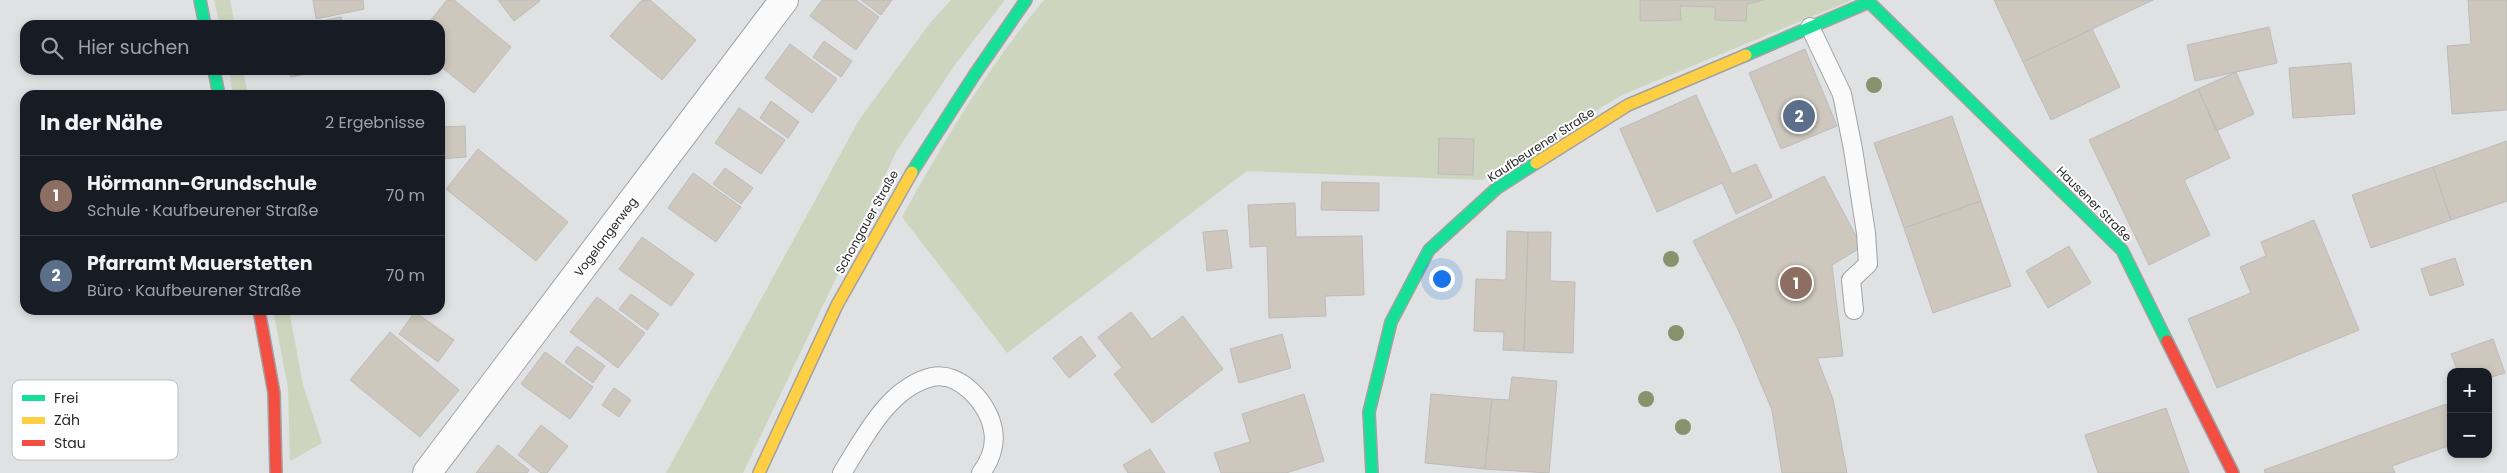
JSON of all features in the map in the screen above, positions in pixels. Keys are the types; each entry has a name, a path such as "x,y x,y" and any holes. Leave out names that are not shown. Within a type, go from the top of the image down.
{"street":[{"path":"200,0 204,20"},
{"name":"Vogelangerweg","path":"427,473 784,0"},
{"name":"Schongauer Straße","path":"759,473 838,304 913,168 976,69 1026,0"},
{"name":"Kaufbeurener Straße","path":"1372,473 1369,412 1391,322 1429,250 1497,188 1628,105 1869,1"},
{"name":"Hausener Straße","path":"1869,1 2122,250 2233,473"},
{"path":"215,75 218,90"},
{"path":"260,315 274,393 276,473"}],"lane":[{"path":"1810,27 1842,94 1856,168 1868,264 1851,280 1854,310"},
{"path":"847,471 880,414 895,399 912,386 932,377 946,376 959,381 975,396 986,411 993,429 994,446 987,465 981,473"}],"green space":[{"path":"214,0 230,0 234,20 219,20"},
{"path":"951,0 1005,0 957,62 897,150 743,473 666,473 859,120 930,23"},
{"path":"1044,0 1852,0 1622,95 1482,180 1247,171 1007,353 902,217 986,77"},
{"path":"230,75 244,75 247,90 232,90"},
{"path":"274,315 290,315 303,385 322,443 290,461 288,388"}],"building":[{"path":"313,0 363,0 364,9 316,19"},
{"path":"447,0 454,0 511,47 474,93 445,70 445,20 431,20"},
{"path":"498,0 539,0 540,1 514,21"},
{"path":"642,0 650,0 696,40 662,80 610,36"},
{"path":"822,0 856,0 879,17 856,50 810,16"},
{"path":"861,0 892,0 881,15"},
{"path":"1640,0 1764,0 1747,4 1746,21 1715,20 1715,7 1680,6 1681,20 1640,21"},
{"path":"1994,0 2153,0 2023,62"},
{"path":"2468,0 2507,0 2507,110 2452,114 2447,46 2471,44"},
{"path":"341,17 342,20 327,20"},
{"path":"2269,27 2277,63 2195,81 2187,45"},
{"path":"2092,29 2120,87 2051,120 2023,62"},
{"path":"824,41 852,61 841,77 813,57"},
{"path":"790,44 837,79 812,113 765,78"},
{"path":"1805,49 1837,126 1781,149 1749,73"},
{"path":"2351,63 2355,114 2293,118 2289,68"},
{"path":"2236,72 2254,114 2216,131 2198,89"},
{"path":"2198,89 2230,158 2184,180 2210,235 2149,265 2089,140"},
{"path":"1696,95 1732,174 1756,164 1772,197 1736,214 1722,183 1657,212 1620,129"},
{"path":"771,101 799,122 788,138 760,118"},
{"path":"739,108 785,140 761,174 715,143"},
{"path":"1952,116 1981,201 1904,228 1874,143"},
{"path":"465,126 466,157 445,159 445,127"},
{"path":"1439,138 1474,139 1473,175 1438,174"},
{"path":"2507,141 2507,201 2451,220 2433,167"},
{"path":"478,149 568,222 536,261 446,189"},
{"path":"2433,167 2451,220 2371,248 2352,195"},
{"path":"725,168 753,188 741,204 713,184"},
{"path":"693,173 741,207 716,242 668,208"},
{"path":"1824,176 1862,247 1832,265 1843,356 1817,358 1833,399 1847,473 1782,473 1772,410 1737,327 1693,241"},
{"path":"1322,182 1379,183 1379,211 1321,210"},
{"path":"1981,201 2011,286 1933,313 1904,228"},
{"path":"1295,203 1296,237 1362,236 1364,295 1325,296 1326,316 1269,318 1267,246 1250,247 1248,205"},
{"path":"2314,220 2359,330 2217,388 2188,319 2251,293 2240,267 2266,256 2261,242"},
{"path":"1227,230 1232,268 1207,271 1203,232"},
{"path":"1507,231 1528,232 1524,351 1503,350 1504,332 1474,331 1476,279 1506,280"},
{"path":"1528,232 1551,232 1550,281 1575,282 1573,353 1524,351"},
{"path":"642,237 694,274 671,306 619,269"},
{"path":"2069,246 2091,283 2048,308 2026,271"},
{"path":"2455,258 2464,285 2430,296 2421,269"},
{"path":"631,294 659,314 647,330 619,309"},
{"path":"597,297 645,333 618,368 570,332"},
{"path":"1131,312 1152,339 1183,316 1223,369 1152,423 1114,374 1122,368 1098,337"},
{"path":"413,315 419,315 454,340 438,362 399,334"},
{"path":"390,332 459,390 420,437 350,380"},
{"path":"1282,334 1291,368 1239,383 1230,349"},
{"path":"1081,336 1096,356 1069,378 1053,358"},
{"path":"2493,339 2505,373 2492,377 2492,368 2456,368 2451,354"},
{"path":"577,346 605,366 593,383 565,362"},
{"path":"545,352 593,387 570,419 521,384"},
{"path":"1512,377 1557,381 1549,473 1485,469 1492,399 1509,400"},
{"path":"614,388 631,400 619,417 602,405"},
{"path":"1304,394 1324,461 1286,473 1221,473 1214,453 1250,442 1242,414"},
{"path":"1431,394 1492,399 1485,469 1425,463"},
{"path":"2446,404 2447,407 2447,446 2392,466 2395,473 2265,473 2264,470"},
{"path":"2166,408 2189,473 2098,473 2085,435"},
{"path":"541,425 568,446 547,473 541,473 518,455"},
{"path":"498,445 529,470 527,473 476,473"},
{"path":"1150,449 1165,473 1128,473 1123,465"}],"traffic: fast":[{"path":"200,0 204,20"},
{"path":"912,172 975,74 1026,0"},
{"path":"1869,2 2122,250 2167,341"},
{"path":"1746,55 1869,2"},
{"path":"215,75 218,90"},
{"path":"1372,473 1369,412 1391,322 1429,250 1497,188 1536,163"}],"traffic: slow":[{"path":"1536,163 1628,105 1746,55"},
{"path":"759,473 837,305 912,172"}],"traffic: jam":[{"path":"260,315 274,393 276,473"},
{"path":"2167,341 2233,473"}],"place":[{"name":"Pfarramt Mauerstetten","path":"1799,116"},
{"name":"Hörmann-Grundschule","path":"1796,283"}]}
